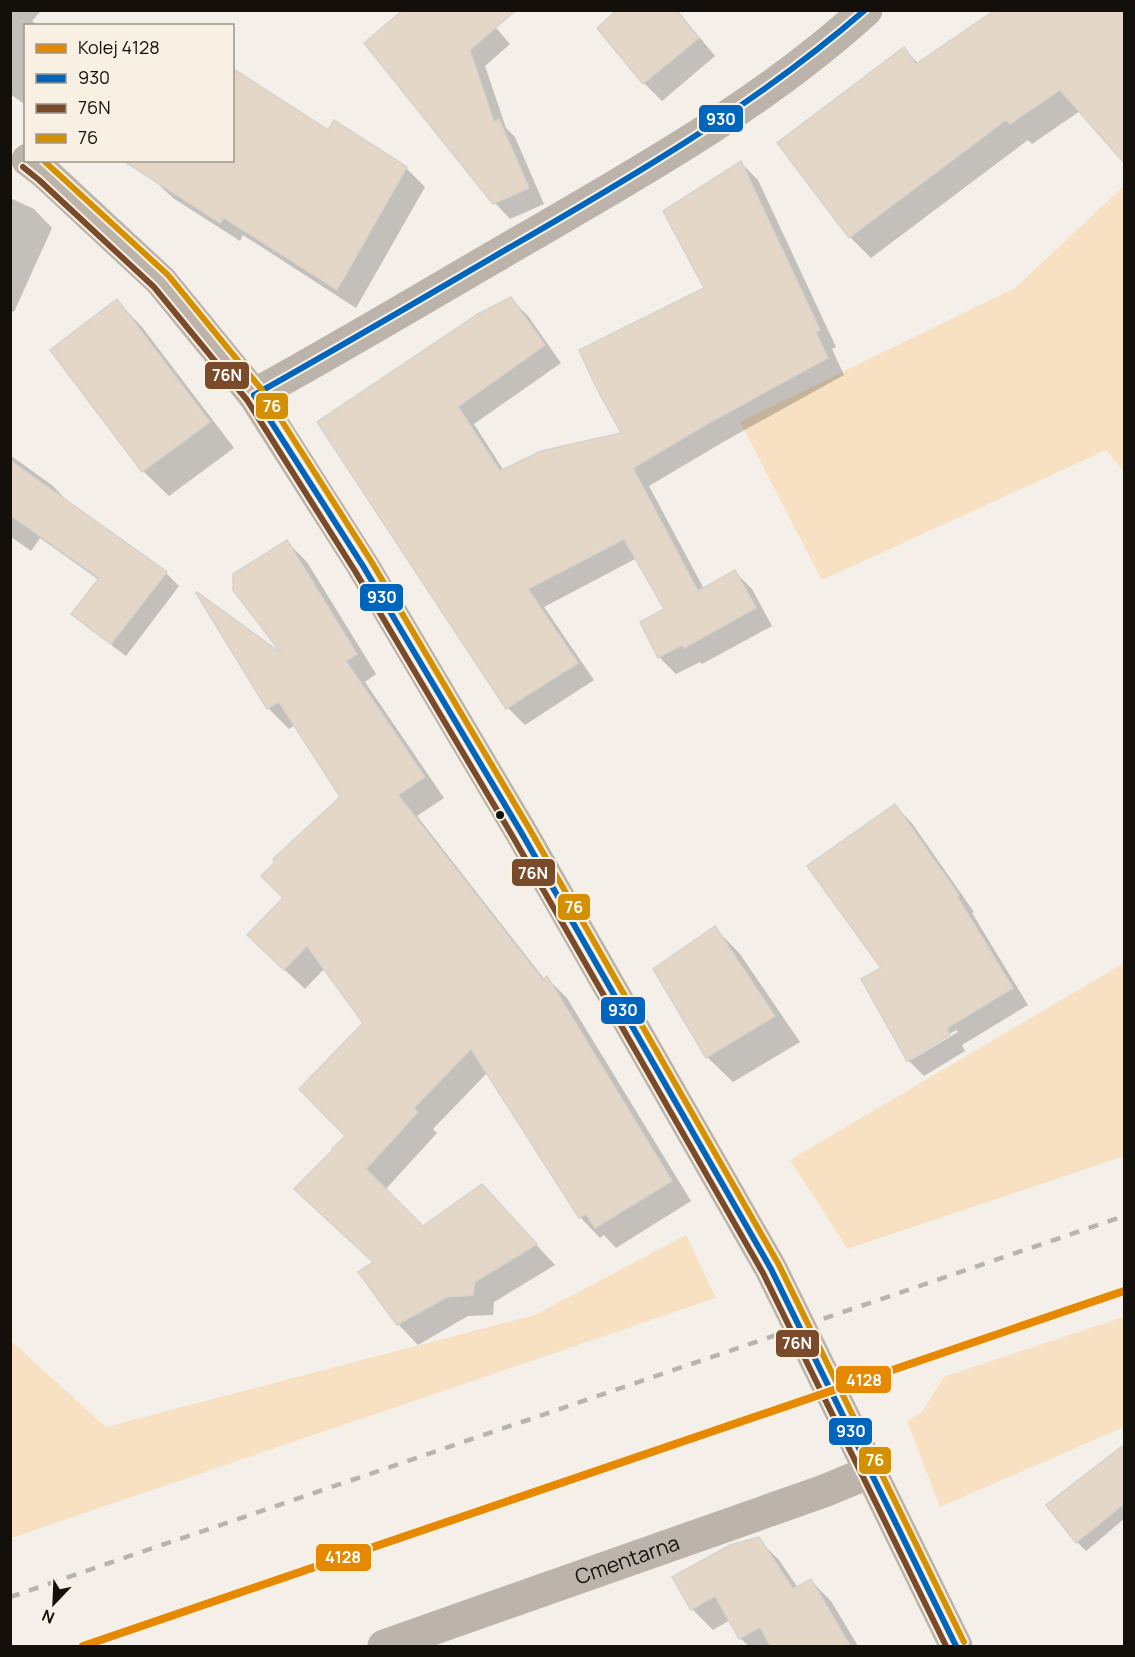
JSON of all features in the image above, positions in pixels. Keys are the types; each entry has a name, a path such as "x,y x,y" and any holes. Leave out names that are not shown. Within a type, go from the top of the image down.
{"street":[{"path":"254,395 716,126 831,42 866,10"},
{"path":"10,147 24,158"},
{"path":"30,162 45,173 161,281 254,395 363,566 597,964 771,1269 956,1647"},
{"name":"Cmentarna","path":"384,1647 802,1499 870,1472"}],"shaded area":[{"path":"1124,186 1124,472 1106,450 822,580 740,422 1015,288"},
{"path":"1124,963 1124,1156 848,1249 790,1160"},
{"path":"686,1235 716,1298 11,1538 11,1341 106,1427 535,1315"},
{"path":"1124,1317 1124,1427 940,1507 907,1421 922,1412 944,1377"}],"building":[{"path":"403,10 516,10 470,50 494,122 499,119 529,188 493,204 364,43"},
{"path":"617,10 676,10 699,38 643,84 597,28"},
{"path":"995,10 1125,10 1125,164 1060,90 1010,124 1006,120 849,238 777,143 904,47 916,64"},
{"path":"234,69 328,130 334,120 407,167 337,290 224,218 220,223 125,162 234,162"},
{"path":"741,161 820,330 816,332 828,358 707,424 633,468 698,591 735,570 756,608 684,648 682,645 658,658 640,622 664,609 624,539 528,589 578,663 506,709 317,422 478,314 511,297 545,345 458,407 500,471 541,451 621,433 579,350 704,288 663,211"},
{"path":"117,299 210,422 142,472 50,350"},
{"path":"10,460 167,572 111,644 71,614 99,578 10,515"},
{"path":"287,540 357,654 346,661 425,777 398,795 543,980 547,976 672,1181 595,1228 586,1214 579,1218 471,1049 414,1108 418,1112 366,1169 423,1226 482,1184 537,1244 475,1282 473,1295 447,1297 397,1325 358,1272 373,1262 294,1189 345,1136 299,1089 363,1023 307,946 284,970 247,935 283,898 261,876 275,862 273,859 340,797 279,702 267,709 196,593 281,653 233,590 233,574"},
{"path":"895,804 959,895 957,896 1013,988 947,1028 950,1035 907,1061 861,979 881,968 807,866"},
{"path":"715,926 775,1016 706,1058 653,969"},
{"path":"1125,1444 1125,1503 1076,1543 1046,1505"},
{"path":"759,1537 793,1589 811,1579 851,1647 771,1647 760,1627 739,1639 715,1596 691,1610 672,1577 730,1545"}],"railway":[{"path":"10,1597 1124,1216"}],"rail line":[{"name":"4128","path":"83,1646 1124,1291"}],"transit line":[{"name":"930","path":"254,395 560,218 696,136 782,76 865,10"},
{"name":"76","path":"45,162 168,275 262,390 371,561 529,828 779,1265 964,1642"},
{"name":"76N","path":"23,167 154,287 247,400 355,571 513,837 763,1273 946,1646"},
{"name":"930","path":"254,395 363,566 521,832 771,1269 956,1646"}]}
